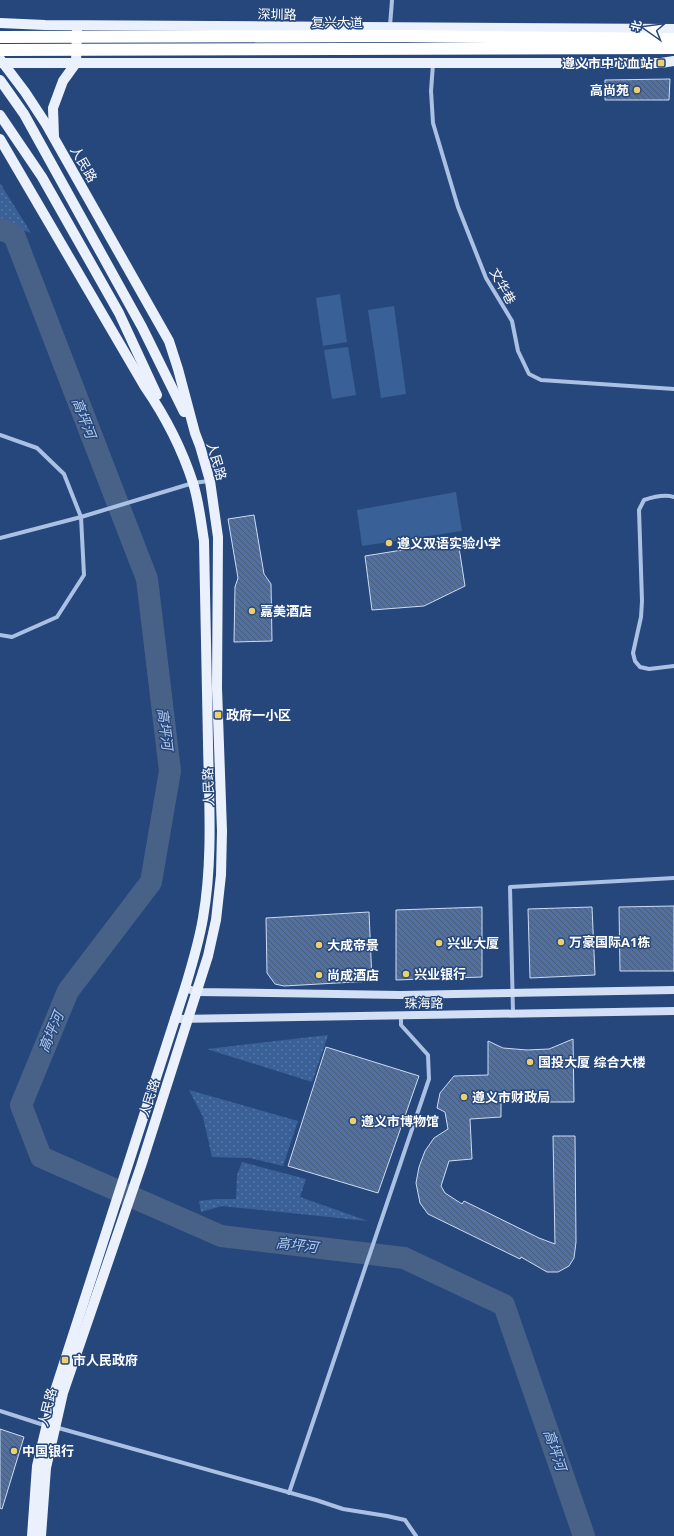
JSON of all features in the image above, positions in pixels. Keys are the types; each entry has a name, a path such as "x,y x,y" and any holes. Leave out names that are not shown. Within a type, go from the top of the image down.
{"highway":[{"name":"复兴大道","path":"0,37 407,36 674,39"},
{"name":"复兴大道","path":"0,50 674,48"}],"main road":[{"name":"深圳路","path":"0,23 77,25 674,30"},
{"path":"54,138 53,108 63,82 76,63 77,25"},
{"path":"1,62 433,64 661,63 674,61"},
{"name":"人民路","path":"1,62 25,92 54,138 169,341 210,481 218,537 217,688 222,831 221,875 216,920 208,956 141,1166 37,1466 32,1536"},
{"path":"0,80 28,120 142,327 195,433"},
{"path":"0,115 42,177 119,313 136,347 180,449"},
{"name":"人民路","path":"1,140 145,387 160,408 180,449 193,483 200,513 204,541 209,838 208,874 203,918 196,953 55,1391 46,1468 41,1536"}],"street":[{"path":"390,28 392,0"},
{"name":"文华巷","path":"433,64 431,91 433,124 458,206 486,278 512,321 518,352 529,374 541,380 674,389"},
{"path":"0,435 37,448 64,474 81,517 84,575 57,617 12,637 0,635"},
{"path":"0,538 81,517 193,483 210,481"},
{"path":"674,497 670,495 653,497 644,500 639,510 641,612 633,653 635,661 640,667 648,669 674,666"},
{"path":"513,1013 510,887 674,878"},
{"name":"珠海路","path":"185,988 197,992 401,995 674,990"},
{"name":"珠海路","path":"174,1019 674,1011"},
{"path":"289,1493 429,1079 428,1054 401,1025 401,1015"},
{"path":"0,1411 343,1509 405,1520 416,1536"}],"shaded area":[{"path":"0,183 31,233 0,222"},
{"path":"340,294 347,342 323,346 316,298"},
{"path":"394,306 406,394 381,398 368,310"},
{"path":"348,347 356,395 332,399 324,350"},
{"path":"456,492 462,531 362,546 357,510"},
{"path":"328,1035 312,1082 207,1049"},
{"path":"189,1090 298,1121 283,1166 250,1158 212,1157 203,1117"},
{"path":"242,1162 306,1179 300,1197 368,1221 222,1206 201,1212 199,1201 236,1199 237,1175"}],"building":[{"name":"高尚苑","path":"670,79 669,100 605,100 605,80"},
{"path":"254,515 264,574 271,584 272,641 234,642 235,587 238,578 228,519"},
{"path":"458,541 465,586 424,606 372,610 365,556"},
{"path":"674,906 674,971 620,971 619,907"},
{"name":"兴业大厦","path":"482,907 482,977 396,980 396,910"},
{"name":"万豪国际A1栋","path":"592,907 595,975 530,978 528,909"},
{"name":"大成帝景","path":"369,912 372,981 284,986 275,984 267,973 266,918"},
{"path":"573,1039 574,1102 501,1102 501,1117 470,1119 472,1159 449,1161 441,1186 445,1193 462,1204 464,1201 539,1238 555,1244 553,1136 575,1136 576,1242 574,1258 569,1266 558,1272 547,1272 521,1257 520,1259 428,1214 420,1203 416,1183 419,1167 425,1151 434,1138 448,1129 445,1112 437,1108 440,1093 454,1076 488,1075 488,1041 503,1048 527,1050 549,1049"},
{"name":"遵义市博物馆","path":"326,1047 419,1076 378,1193 288,1166"},
{"path":"0,1429 24,1437 2,1509 0,1508"}],"waterway":[{"name":"高坪河","path":"0,229 14,235 147,579 170,771 151,882 68,991 21,1105 41,1157 221,1236 404,1258 504,1305 584,1536"}],"place":[{"name":"遵义市中心血站","path":"661,63"},
{"name":"高尚苑","path":"637,90"},
{"name":"遵义双语实验小学","path":"389,543"},
{"name":"嘉美酒店","path":"252,611"},
{"name":"政府一小区","path":"218,715"},
{"name":"万豪国际A1栋","path":"561,942"},
{"name":"兴业大厦","path":"439,943"},
{"name":"大成帝景","path":"319,945"},
{"name":"兴业银行","path":"406,974"},
{"name":"尚成酒店","path":"319,975"},
{"name":"国投大厦 综合大楼","path":"530,1062"},
{"name":"遵义市财政局","path":"464,1097"},
{"name":"遵义市博物馆","path":"353,1121"},
{"name":"市人民政府","path":"65,1360"},
{"name":"中国银行","path":"14,1451"}]}
